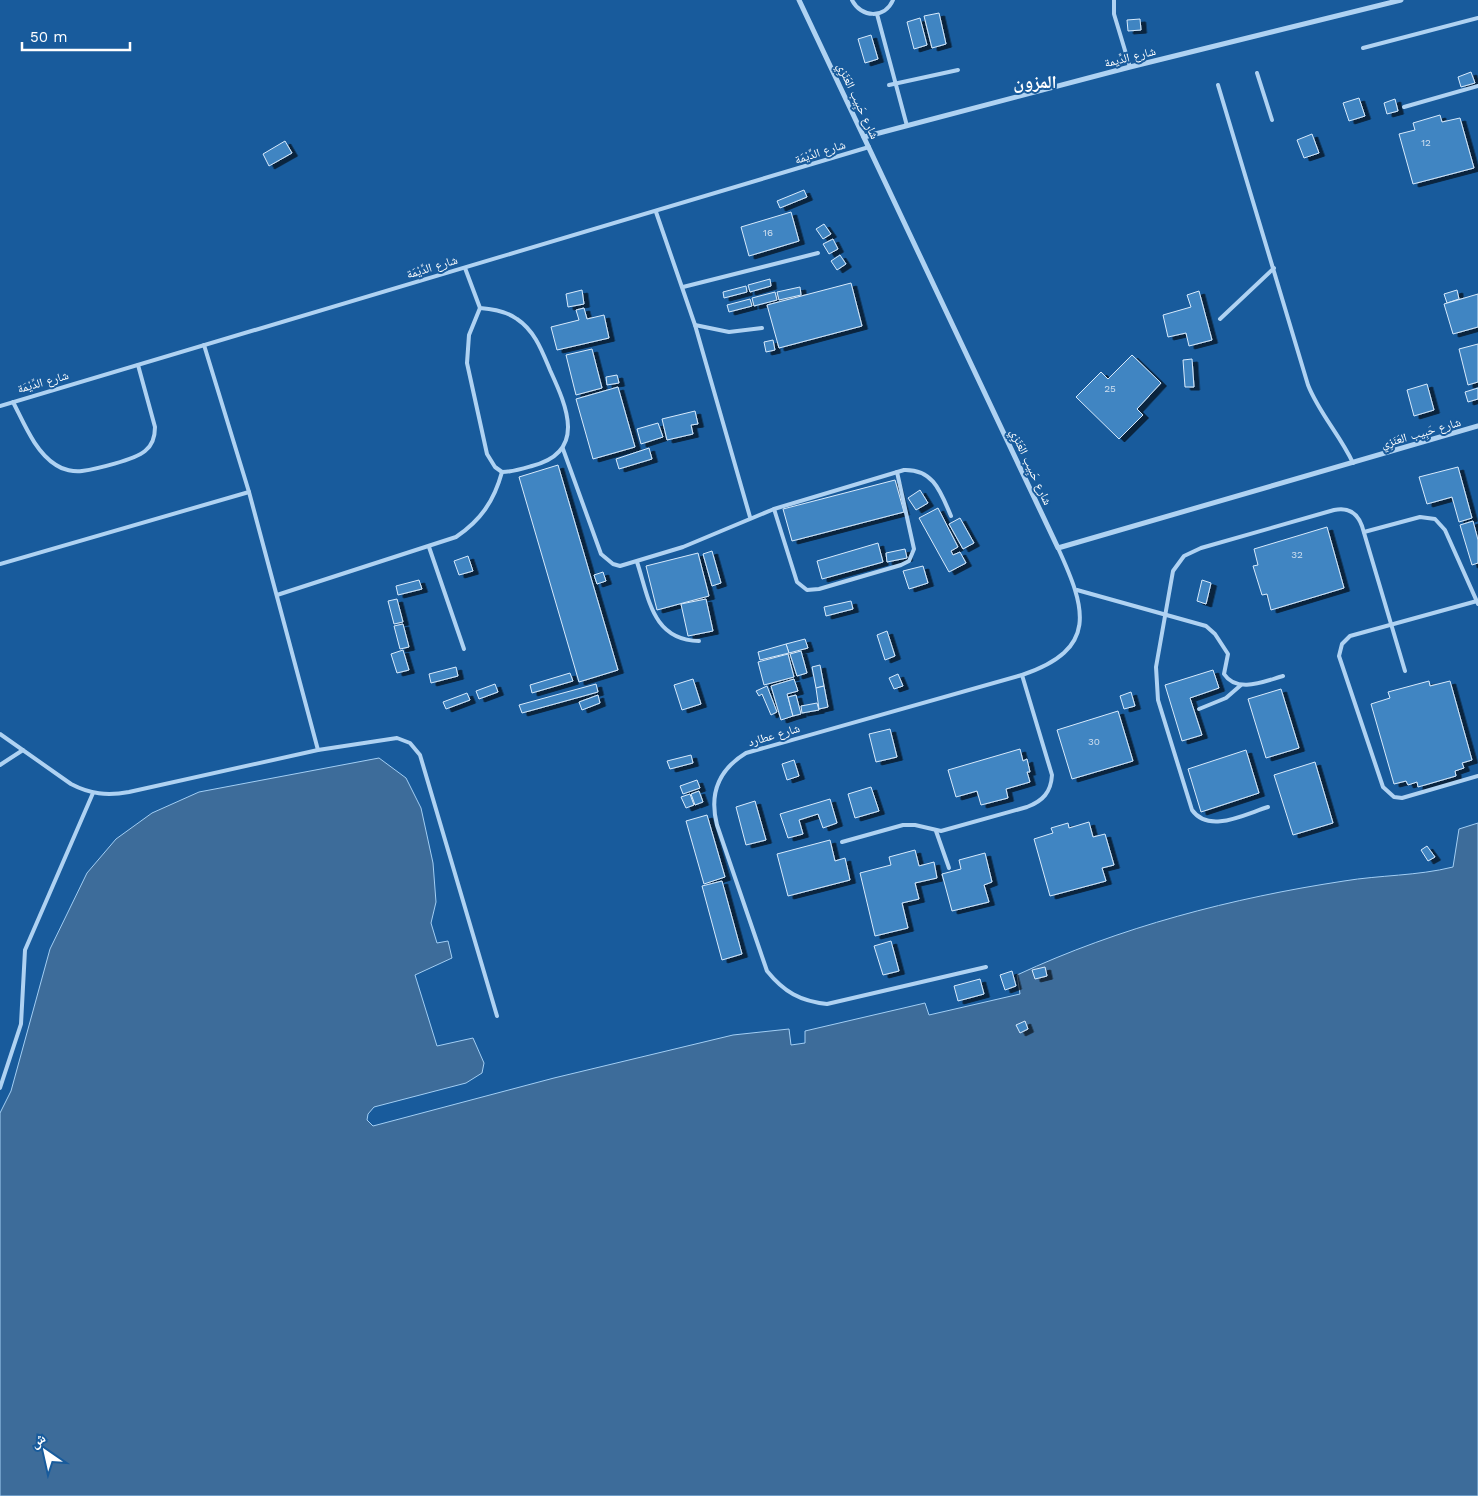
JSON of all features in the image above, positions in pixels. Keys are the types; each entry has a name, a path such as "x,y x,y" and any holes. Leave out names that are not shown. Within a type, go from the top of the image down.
{"street":[{"name":"شارع حَبِيب العَنَزِي","path":"799,0 1058,548 1478,426"},
{"name":"شارع الدِّيمة","path":"864,137 1130,67 1268,35 1401,0"}],"lane":[{"path":"852,0 859,10 864,13 877,14 888,8 893,0"},
{"path":"1114,0 1114,14 1130,67"},
{"path":"877,14 907,126"},
{"path":"1364,48 1478,18"},
{"path":"889,85 958,70"},
{"path":"1257,73 1272,120"},
{"path":"1218,85 1312,395 1340,438 1353,463"},
{"path":"1404,107 1478,86"},
{"name":"شارع الدِّيْمَة","path":"0,406 869,147"},
{"path":"656,212 695,325 750,517"},
{"path":"683,287 818,253"},
{"path":"465,268 480,308 469,335 467,363 487,454 495,468 502,472 542,464 554,458 563,449 568,440 567,418 557,385 535,338 527,328 512,316 493,309 480,308"},
{"path":"1220,319 1274,268"},
{"path":"695,325 728,332 762,328"},
{"path":"204,345 249,492 318,750"},
{"path":"13,402 40,450 58,467 81,471 137,456 149,447 155,434 155,427 138,365"},
{"path":"563,449 601,554 613,564 620,566 698,542 750,517 774,508 896,472 912,470 926,474 932,479 952,516"},
{"path":"276,595 430,547 456,537 473,526 487,510 497,492 502,472"},
{"path":"774,508 797,582 807,590 813,590 892,568 908,561 914,549 896,472"},
{"path":"0,564 249,492"},
{"path":"1268,807 1214,822 1201,820 1192,810 1156,689 1156,656 1173,571 1177,562 1192,551 1340,508 1346,509 1356,515 1364,532 1405,671"},
{"path":"1364,532 1420,517 1435,519 1445,530 1478,602 1350,636 1342,644 1340,649 1341,661 1382,787 1394,797 1402,798 1478,776"},
{"path":"430,547 464,649"},
{"name":"شارع عطارد","path":"986,967 827,1004 809,1002 793,996 778,985 768,970 717,826 713,810 714,796 724,771 746,753 1022,675 1049,665 1070,646 1080,619 1077,590 1058,548"},
{"path":"637,562 654,615 660,625 677,638 699,641"},
{"path":"1077,590 1201,624 1210,629 1228,654 1224,674 1228,679 1241,684 1252,684 1283,676"},
{"path":"842,842 903,825 921,826 936,831 1034,805 1040,801 1050,789 1051,767 1022,675"},
{"path":"1198,709 1226,698 1241,684"},
{"path":"0,734 71,784 93,793 117,794 318,750 398,738 410,743 420,755 497,1016"},
{"path":"0,765 23,750"},
{"path":"0,1088 21,1024 26,950 93,793"},
{"path":"936,831 949,868"}],"water":[{"path":"379,758 406,778 421,808 433,863 436,902 431,923 437,943 448,941 452,958 415,975 437,1046 473,1038 484,1063 482,1073 466,1083 374,1107 368,1114 367,1120 373,1126 554,1078 733,1035 789,1029 791,1045 805,1043 805,1031 925,1003 929,1015 1020,994 1017,975 1096,942 1177,916 1302,888 1453,867 1459,829 1478,823 1478,1496 0,1496 0,1113 11,1091 50,949 87,873 116,839 152,813 199,792"}],"building":[{"path":"939,13 946,44 932,48 924,16"},
{"path":"920,18 927,45 914,49 907,22"},
{"path":"1140,19 1141,30 1128,31 1127,20"},
{"path":"871,35 878,59 865,63 858,39"},
{"path":"1471,72 1475,83 1461,87 1458,77"},
{"path":"1359,98 1365,116 1349,121 1343,103"},
{"path":"1395,99 1398,111 1387,114 1384,103"},
{"path":"1440,115 1442,122 1460,118 1474,168 1413,184 1399,134 1415,130 1413,123"},
{"path":"1312,134 1319,153 1304,158 1297,140"},
{"path":"285,141 292,153 269,166 263,154"},
{"path":"804,190 807,197 780,208 777,201"},
{"path":"791,212 799,241 749,256 741,227"},
{"path":"824,224 831,234 823,239 816,229"},
{"path":"833,239 838,249 829,254 823,244"},
{"path":"840,255 846,264 837,270 831,261"},
{"path":"770,279 771,286 750,292 748,285"},
{"path":"851,283 862,326 779,348 767,305"},
{"path":"746,286 747,292 724,298 723,292"},
{"path":"800,287 801,295 779,300 777,292"},
{"path":"582,290 584,304 568,307 566,294"},
{"path":"1457,290 1459,299 1447,303 1444,294"},
{"path":"1199,291 1212,340 1189,346 1186,333 1168,337 1163,315 1191,307 1187,295"},
{"path":"775,292 777,300 754,306 752,298"},
{"path":"1478,294 1478,327 1453,334 1444,304"},
{"path":"750,299 752,306 729,312 727,305"},
{"path":"584,308 587,319 604,315 609,338 557,350 551,327 579,320 576,310"},
{"path":"773,340 775,350 766,352 764,342"},
{"path":"1478,344 1478,382 1468,385 1459,349"},
{"path":"592,349 602,388 576,395 566,355"},
{"path":"1132,355 1161,383 1137,409 1143,415 1119,439 1076,397 1101,372 1108,379"},
{"path":"1192,359 1194,387 1185,387 1183,360"},
{"path":"617,375 619,383 607,385 606,377"},
{"path":"1427,384 1434,410 1414,416 1407,390"},
{"path":"618,387 635,447 593,459 576,399"},
{"path":"1478,388 1478,399 1468,402 1465,392"},
{"path":"695,411 698,424 691,425 693,434 667,440 662,419"},
{"path":"658,423 663,437 641,444 637,429"},
{"path":"649,448 652,459 619,469 616,459"},
{"path":"558,465 618,670 579,682 519,477"},
{"path":"1458,467 1472,518 1459,522 1452,497 1427,504 1419,477"},
{"path":"895,480 904,512 792,541 783,509"},
{"path":"920,490 928,503 916,510 908,498"},
{"path":"938,508 958,547 951,551 953,555 960,552 966,563 949,572 919,518"},
{"path":"960,518 974,543 963,549 949,524"},
{"path":"1473,521 1478,540 1478,563 1472,565 1460,525"},
{"path":"1327,527 1344,588 1271,610 1267,594 1262,595 1253,566 1258,565 1254,549"},
{"path":"878,543 883,562 822,579 817,561"},
{"path":"905,549 907,558 887,562 886,553"},
{"path":"712,551 721,583 712,586 703,554"},
{"path":"698,553 709,596 657,610 646,566"},
{"path":"468,556 473,571 459,575 454,561"},
{"path":"923,566 928,583 909,589 903,571"},
{"path":"603,572 606,581 597,584 594,575"},
{"path":"419,580 422,589 398,595 396,586"},
{"path":"1202,580 1211,583 1206,604 1197,601"},
{"path":"397,599 403,622 394,624 388,601"},
{"path":"706,599 713,631 688,636 681,604"},
{"path":"851,601 853,609 826,616 824,607"},
{"path":"403,624 409,647 400,649 394,626"},
{"path":"887,631 895,656 885,660 877,635"},
{"path":"805,639 808,648 789,653 786,644"},
{"path":"786,644 789,653 760,660 758,652"},
{"path":"403,650 409,670 397,673 391,654"},
{"path":"801,651 807,673 797,676 790,654"},
{"path":"788,654 794,677 764,685 758,662"},
{"path":"820,665 824,686 816,688 812,667"},
{"path":"456,667 458,676 431,683 429,674"},
{"path":"1213,670 1219,688 1190,698 1202,735 1182,741 1165,685"},
{"path":"570,673 573,681 532,693 530,685"},
{"path":"898,674 903,686 894,689 889,678"},
{"path":"693,679 701,704 682,710 674,685"},
{"path":"794,679 798,691 787,694 793,716 781,720 771,686"},
{"path":"1429,681 1430,686 1450,681 1472,760 1462,763 1464,768 1455,771 1456,776 1418,787 1417,782 1408,785 1406,781 1394,784 1371,704 1390,698 1388,692"},
{"path":"495,684 498,692 479,699 476,691"},
{"path":"596,684 598,692 522,713 519,705"},
{"path":"767,686 777,712 771,715 762,694 759,696 756,691"},
{"path":"824,686 828,707 819,709 816,688"},
{"path":"1281,689 1299,748 1266,758 1248,699"},
{"path":"1131,692 1135,706 1124,709 1120,696"},
{"path":"467,693 470,700 446,709 443,702"},
{"path":"598,695 600,703 582,710 579,702"},
{"path":"796,695 801,714 793,716 788,697"},
{"path":"817,703 819,710 802,713 801,706"},
{"path":"1118,711 1133,761 1072,779 1057,730"},
{"path":"890,729 897,757 876,762 869,734"},
{"path":"1020,749 1023,761 1027,759 1030,772 1027,772 1030,782 1006,789 1008,798 981,805 977,791 956,797 948,770"},
{"path":"1246,750 1259,793 1201,812 1188,769"},
{"path":"691,755 693,763 670,769 667,761"},
{"path":"794,760 799,776 787,780 782,764"},
{"path":"1315,762 1333,823 1293,835 1274,775"},
{"path":"697,780 700,788 683,794 680,786"},
{"path":"871,787 879,811 855,818 848,794"},
{"path":"699,791 703,802 695,805 691,794"},
{"path":"690,794 694,805 686,808 681,797"},
{"path":"830,799 837,823 823,828 818,814 799,820 803,834 788,838 780,814"},
{"path":"755,801 766,840 746,845 736,807"},
{"path":"707,815 725,877 704,884 686,821"},
{"path":"1089,822 1093,837 1105,834 1114,865 1102,868 1106,881 1050,896 1034,839 1053,833 1051,828 1068,823 1069,828"},
{"path":"830,840 835,861 845,858 850,880 788,896 777,854"},
{"path":"1427,846 1435,857 1428,861 1421,850"},
{"path":"915,850 919,866 934,862 937,878 915,883 919,899 902,903 908,928 875,936 860,873 891,865 889,857"},
{"path":"985,853 992,882 984,885 989,902 952,911 942,874 961,869 959,860"},
{"path":"722,881 742,954 722,960 702,886"},
{"path":"891,941 899,971 883,975 874,946"},
{"path":"1045,967 1047,976 1035,979 1032,970"},
{"path":"1012,971 1016,986 1005,990 1000,975"},
{"path":"980,979 984,994 958,1001 954,986"},
{"path":"1025,1021 1028,1029 1020,1033 1016,1025"}],"district":[{"name":"المزون","path":"1035,82"}]}
